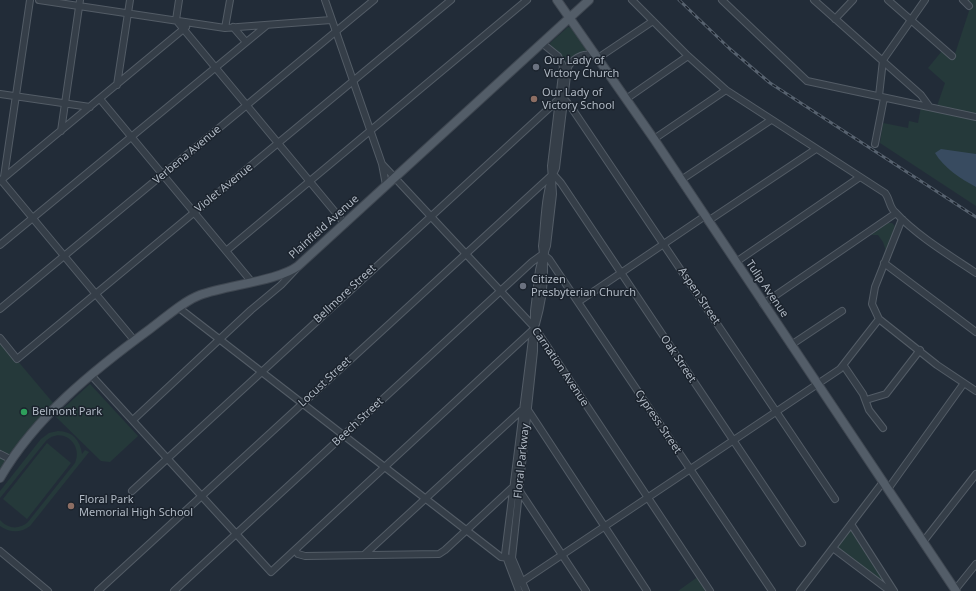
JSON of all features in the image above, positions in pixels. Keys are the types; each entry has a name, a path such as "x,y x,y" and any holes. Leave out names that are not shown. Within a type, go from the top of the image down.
{"main road":[{"name":"Tulip Avenue","path":"557,0 654,139 956,591"},
{"name":"Plainfield Avenue","path":"1,472 46,417 91,375 134,340 179,308 200,295 288,272 298,266 590,0"}],"street":[{"path":"30,0 2,180 134,340"},
{"path":"39,0 80,3 128,13 225,28 332,20"},
{"path":"117,85 130,0"},
{"path":"179,0 176,20 345,224"},
{"path":"225,28 230,0"},
{"name":"Carnation Avenue","path":"325,0 382,164 386,185"},
{"name":"Verbena Avenue","path":"0,309 374,0"},
{"name":"Violet Avenue","path":"0,338 17,359 451,0"},
{"path":"226,251 527,0"},
{"path":"632,0 688,56 726,90 886,194 896,213 902,219 945,252 976,273"},
{"path":"722,0 806,80 976,117"},
{"path":"814,0 921,95 929,106"},
{"path":"836,19 852,0"},
{"path":"888,0 952,56"},
{"path":"875,144 882,97 883,60 925,0"},
{"path":"962,0 969,6"},
{"path":"61,131 80,3"},
{"path":"543,44 558,56 566,67 583,55 589,54 598,58 653,21"},
{"path":"2,180 192,23"},
{"path":"0,245 266,26"},
{"path":"233,27 246,42"},
{"path":"626,99 688,56"},
{"name":"Floral Parkway","path":"506,557 519,490 520,456 525,410 535,328 539,312 539,290 544,271 543,254 547,246 547,220 553,194 553,174 556,168 557,140 566,67"},
{"path":"654,139 726,90"},
{"path":"0,94 90,107"},
{"path":"100,99 251,281"},
{"name":"Bellmore Street","path":"132,491 431,216 562,99"},
{"name":"Aspen Street","path":"562,99 663,244 835,499"},
{"path":"681,180 771,120"},
{"path":"578,302 663,244 707,219 816,149"},
{"name":"Carnation Avenue","path":"382,164 535,328 710,591"},
{"name":"Locust Street","path":"98,591 553,174"},
{"name":"Oak Street","path":"553,174 561,183 802,544"},
{"path":"736,262 860,177"},
{"path":"763,304 896,213"},
{"path":"902,219 872,296 872,304 879,319 937,365 976,391"},
{"name":"Beech Street","path":"174,591 500,290 543,254"},
{"name":"Cypress Street","path":"543,254 549,259 772,591"},
{"path":"884,263 976,332"},
{"path":"133,420 290,276 298,266"},
{"path":"276,275 278,282 276,288"},
{"path":"179,308 467,531 506,557"},
{"path":"791,345 842,311"},
{"path":"522,588 561,554 844,366 879,319"},
{"path":"91,375 271,572 535,328"},
{"path":"866,400 886,394 920,350"},
{"path":"844,366 866,400 869,410 883,428"},
{"path":"803,590 851,524 885,485 964,384"},
{"path":"525,410 647,591"},
{"name":"Floral Parkway","path":"364,555 496,434 525,410"},
{"path":"0,454 12,460"},
{"name":"Floral Parkway","path":"520,456 512,488 506,557 522,588"},
{"path":"923,542 976,474"},
{"path":"295,550 298,554 305,556 439,554 467,531 512,488 519,490 586,591"},
{"path":"851,524 894,591"},
{"path":"833,548 890,591"},
{"path":"0,551 48,591"},
{"path":"956,591 976,564"}],"green space":[{"path":"964,0 976,0 976,206 880,143 883,123 908,128 909,121 918,123 921,107 937,106 945,83 928,68 942,51 953,60 971,5"},
{"path":"568,27 573,28 587,51 579,54 567,62 551,47 550,43"},
{"path":"888,223 892,223 895,226 886,251 883,242 878,235 871,235"},
{"name":"Belmont Park","path":"0,340 54,404 0,470"},
{"path":"90,384 138,436 110,462 101,461 55,416"},
{"path":"63,431 74,437 79,444 82,454 85,450 89,452 30,526 23,530 12,531 0,526 0,520 10,527 25,525 75,463 77,456 73,443 63,436 57,435 51,437 45,442 0,498 0,491 41,439 49,433"},
{"path":"47,443 71,463 27,519 3,499"},
{"path":"850,529 891,589 837,547"},
{"path":"699,576 710,591 678,591"}],"water":[{"path":"941,149 976,154 976,187 959,177 943,164 935,153"}],"railway":[{"path":"679,0 730,49 770,83 976,217"}],"place":[{"name":"Our Lady of Victory Church","path":"536,67"},
{"name":"Our Lady of Victory School","path":"534,99"},
{"name":"Citizen Presbyterian Church","path":"523,286"},
{"name":"Belmont Park","path":"24,412"},
{"name":"Floral Park Memorial High School","path":"71,506"}]}
